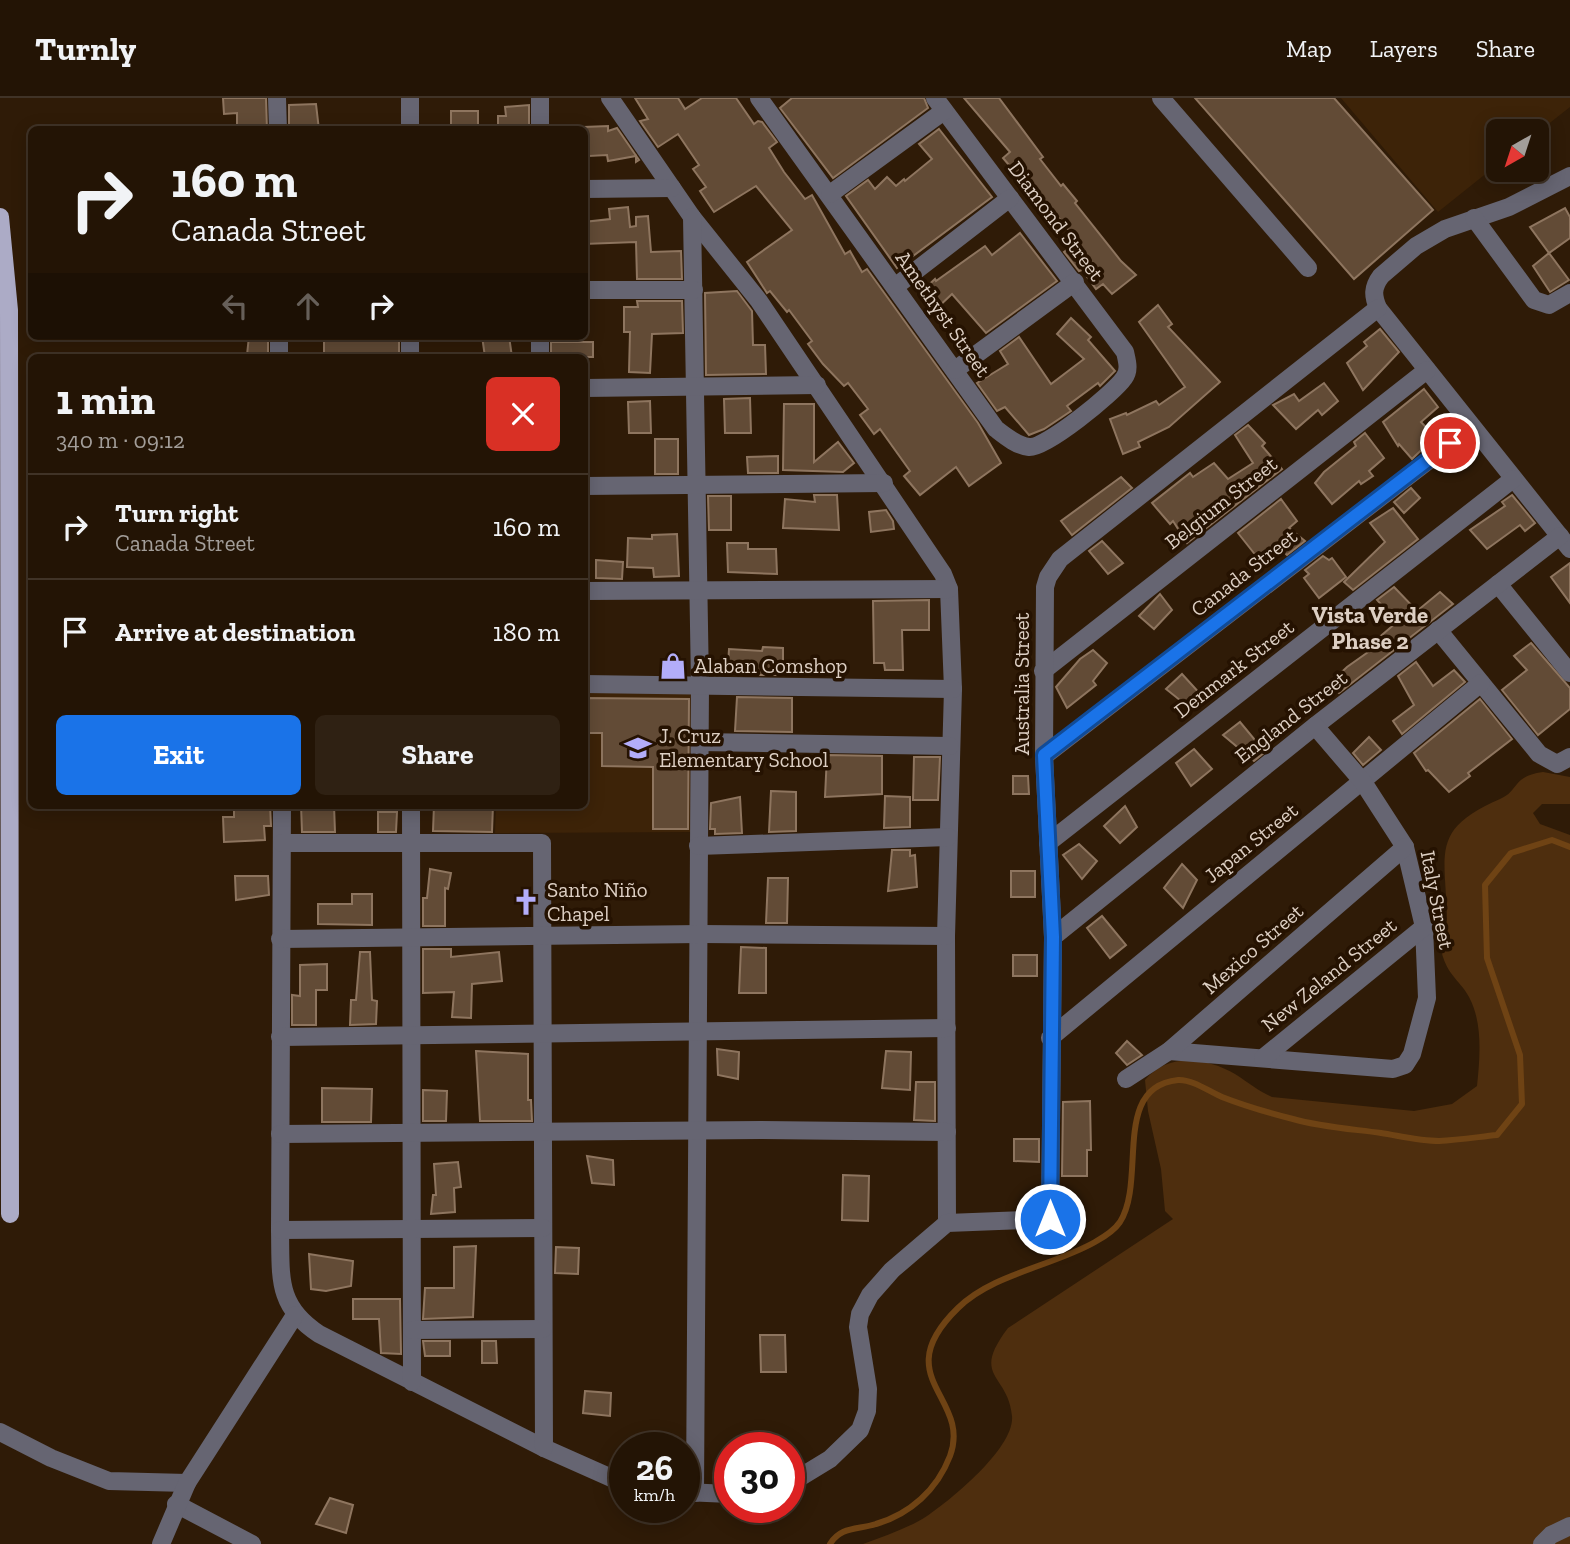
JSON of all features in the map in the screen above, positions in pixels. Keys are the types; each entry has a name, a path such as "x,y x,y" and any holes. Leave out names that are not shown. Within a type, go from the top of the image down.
{"main road":[{"path":"0,217 9,310 10,1214"}],"street":[{"path":"277,98 278,126"},
{"path":"410,98 410,126"},
{"path":"540,98 540,126"},
{"path":"598,98 610,98 692,217 760,301 884,483 943,574 949,589 953,689 946,936 947,1223 892,1270 870,1296 860,1314 858,1327 868,1389 867,1411 860,1430 830,1459 805,1477"},
{"path":"1161,98 1308,268"},
{"name":"Amethyst Street","path":"768,101 830,194 996,429 1020,445 1031,448 1050,441 1125,377"},
{"path":"830,194 940,104"},
{"name":"Diamond Street","path":"940,104 1125,352 1128,365 1125,377"},
{"path":"1565,542 1378,308 1373,290 1381,276 1416,246 1445,229 1535,196 1570,176"},
{"path":"588,189 672,188"},
{"path":"896,286 1010,198"},
{"path":"691,1432 700,934 700,684 692,217"},
{"path":"1474,218 1528,293 1542,304 1559,302 1570,293"},
{"path":"955,370 1075,282"},
{"path":"588,290 694,290"},
{"name":"Australia Street","path":"947,1223 1050,1219 1053,937 1044,755 1043,671 1045,587 1048,577 1060,559 1378,308"},
{"name":"Belgium Street","path":"1043,671 1427,370"},
{"path":"588,388 817,385"},
{"name":"Canada Street","path":"1044,755 1472,427"},
{"name":"Denmark Street","path":"1048,843 1513,480"},
{"path":"588,486 884,483"},
{"name":"England Street","path":"1053,937 1438,630 1498,584 1565,542"},
{"path":"1498,584 1570,673"},
{"path":"588,591 949,589"},
{"path":"1438,630 1539,754 1557,764 1570,757"},
{"name":"Japan Street","path":"1050,1038 1480,683"},
{"path":"588,684 953,689"},
{"name":"Italy Street","path":"1263,1058 1393,1069 1405,1065 1412,1054 1427,998 1424,927 1405,848 1363,782 1315,726"},
{"path":"699,742 950,746"},
{"path":"282,809 281,1230 286,1302 295,1315 319,1334 544,1448 609,1477"},
{"path":"411,809 412,1382"},
{"path":"698,846 948,836"},
{"path":"282,843 542,843 544,1448"},
{"name":"Mexico Street","path":"1126,1079 1169,1051 1405,848"},
{"name":"New Zeland Street","path":"1263,1058 1424,927"},
{"path":"281,939 700,934 946,936"},
{"path":"280,1037 947,1028"},
{"path":"1169,1051 1263,1058"},
{"path":"281,1134 947,1132"},
{"path":"281,1230 543,1228"},
{"path":"161,1544 187,1483 295,1315"},
{"path":"412,1330 543,1329"},
{"path":"0,1432 42,1454 109,1481 187,1483"},
{"path":"176,1504 252,1544"},
{"path":"1542,1544 1551,1535 1570,1526"}],"shaded area":[{"path":"1341,98 1570,98 1570,107 1549,124 1549,119 1486,119 1486,174 1438,212"},
{"name":"J. Cruz Elementary School","path":"588,691 691,691 692,832 495,833 496,809 588,809"},
{"path":"1543,772 1570,777 1570,804 1542,804 1533,813 1540,824 1570,835 1570,1544 863,1544 896,1532 927,1516 966,1485 1004,1442 1012,1416 1009,1402 994,1375 992,1357 1008,1328 1173,1219 1165,1211 1161,1169 1148,1111 1145,1080 1154,1071 1175,1062 1200,1061 1224,1068 1272,1097 1414,1111 1452,1104 1477,1086 1477,1018 1469,997 1448,969 1442,953 1447,915 1447,845 1452,832 1462,821 1506,796 1521,780"}],"building":[{"path":"223,98 266,98 267,126 237,126 237,113 224,114"},
{"path":"635,98 678,98 685,109 702,98 736,98 754,124 762,122 777,142 769,148 784,172 805,199 812,195 845,254 850,251 862,272 867,269 978,423 1001,463 969,486 956,467 920,495 904,476 910,471 880,429 874,434 860,415 868,409 848,383 844,386 823,364 808,344 812,341 789,310 787,312 770,291 767,293 747,262 792,230 756,186 714,212 700,191 706,187 693,169 699,165 678,134 658,147 640,121 648,119"},
{"path":"792,98 924,98 928,108 833,178 780,108"},
{"path":"964,98 999,98 1043,157 1040,159 1077,201 1075,203 1121,261 1136,275 1112,294 1103,284 1096,289 1064,252 1078,242 1058,217 1050,224 1035,207 1041,202 1003,158 1010,152"},
{"path":"1195,98 1334,98 1433,210 1354,279"},
{"path":"316,104 319,126 289,126 289,105"},
{"path":"529,105 529,126 498,126 498,116 506,116 505,107"},
{"path":"451,111 478,111 478,126 451,126"},
{"path":"608,126 608,131 617,128 639,160 636,162 636,156 608,161 607,155 589,156 588,127"},
{"path":"939,129 992,197 897,268 846,196 868,180 875,189 887,177 896,186 904,179 905,181 932,159 919,144"},
{"path":"628,207 630,227 636,226 636,217 648,216 651,252 681,251 682,279 637,279 636,242 588,244 588,222 610,219 609,209"},
{"path":"1565,208 1570,217 1570,238 1549,253 1530,227"},
{"path":"1020,233 1057,281 986,333 952,294 935,310 920,293 935,279 936,281 985,246 992,255"},
{"path":"1549,253 1569,280 1550,292 1533,266"},
{"path":"737,291 752,311 753,345 765,345 766,374 706,375 705,293"},
{"path":"637,301 682,301 683,333 652,334 650,373 629,372 630,332 624,332 624,307 638,307"},
{"path":"1158,305 1172,324 1168,327 1220,382 1169,427 1138,442 1140,447 1123,454 1110,419 1126,413 1127,415 1156,401 1159,405 1185,387 1139,322"},
{"path":"1071,318 1091,337 1088,340 1115,371 1100,386 1098,383 1067,406 1071,411 1044,429 1029,435 1005,407 997,411 977,383 1008,364 1000,351 1019,337 1051,384 1084,359 1057,334"},
{"path":"1380,329 1399,352 1363,390 1347,363 1367,346 1364,342"},
{"path":"249,340 268,340 268,354 247,354"},
{"path":"324,340 399,340 399,354 324,354"},
{"path":"483,340 510,340 512,354 485,354"},
{"path":"551,342 593,342 593,357 588,357 588,354 551,354"},
{"path":"1324,383 1338,401 1322,415 1318,410 1296,429 1273,405 1294,394 1299,401"},
{"path":"1424,389 1438,407 1421,422 1435,437 1412,459 1399,444 1398,446 1383,422"},
{"path":"750,398 751,433 725,433 724,399"},
{"path":"650,401 651,433 629,433 628,402"},
{"path":"784,404 814,404 814,462 838,442 854,463 843,472 783,470"},
{"path":"1248,425 1265,443 1262,446 1282,469 1187,543 1173,521 1170,524 1152,503 1190,473 1193,477 1214,463 1228,479 1253,463 1235,435"},
{"path":"1365,433 1384,458 1369,471 1373,476 1361,484 1359,481 1332,504 1315,483 1324,472 1356,446 1354,442"},
{"path":"655,439 678,439 678,474 655,474"},
{"path":"778,456 778,473 748,473 747,457"},
{"path":"1121,477 1132,488 1072,535 1061,521"},
{"path":"1411,488 1420,498 1404,513 1394,502"},
{"path":"814,495 837,495 839,530 783,528 785,499 815,502"},
{"path":"1512,495 1535,523 1525,531 1520,525 1487,549 1470,530 1505,506 1502,502"},
{"path":"708,496 731,496 731,530 709,530"},
{"path":"1281,499 1297,521 1289,528 1305,541 1287,555 1275,544 1257,557 1238,533"},
{"path":"1393,508 1418,539 1353,590 1344,582 1385,542 1370,523"},
{"path":"886,510 893,521 894,529 871,532 869,512"},
{"path":"677,534 679,576 654,577 653,568 627,567 628,538 652,539 652,535"},
{"path":"1102,541 1123,563 1108,574 1089,551"},
{"path":"727,543 748,543 748,549 776,549 777,574 728,572"},
{"path":"1323,556 1329,560 1332,558 1346,577 1319,598 1304,578 1309,574 1305,570"},
{"path":"596,560 623,562 622,579 596,578"},
{"path":"1570,563 1570,603 1551,577"},
{"path":"1394,587 1417,611 1440,592 1453,604 1339,693 1329,684 1378,645 1375,641 1397,622 1377,600"},
{"path":"1160,594 1172,610 1154,629 1139,616"},
{"path":"929,600 929,630 902,630 903,670 885,670 884,663 874,663 873,601"},
{"path":"1531,643 1570,688 1570,709 1538,735 1502,690 1527,670 1514,656"},
{"path":"763,647 783,648 783,675 738,675 738,667 728,666 729,649 762,651"},
{"path":"1093,650 1107,663 1093,681 1096,685 1067,708 1056,687 1080,659"},
{"path":"1416,662 1433,686 1454,670 1465,682 1402,734 1393,721 1414,705 1398,676"},
{"path":"1182,674 1203,697 1191,709 1166,689"},
{"path":"737,697 792,698 792,732 735,731"},
{"path":"588,698 689,699 688,829 653,829 653,767 602,766 602,733 588,733"},
{"path":"1480,699 1512,739 1468,773 1470,776 1449,792 1426,771 1414,753"},
{"path":"1240,722 1265,752 1254,761 1223,735"},
{"path":"1369,737 1381,750 1363,765 1353,753"},
{"path":"1194,749 1212,769 1191,786 1176,763"},
{"path":"827,755 882,756 882,794 825,797"},
{"path":"914,757 940,757 938,800 913,800"},
{"path":"1013,776 1028,776 1029,794 1013,794"},
{"path":"771,791 796,792 796,831 769,832"},
{"path":"885,796 910,797 910,827 884,828"},
{"path":"740,797 742,833 715,834 715,829 710,829 711,803"},
{"path":"1125,806 1137,827 1120,843 1104,826"},
{"path":"234,809 270,809 271,826 264,826 265,840 224,842 223,817 234,817"},
{"path":"301,809 334,809 335,832 302,832"},
{"path":"434,809 493,809 492,832 433,831"},
{"path":"378,812 397,812 396,832 378,832"},
{"path":"1079,844 1097,861 1082,879 1063,855"},
{"path":"892,850 910,850 910,856 915,855 917,887 888,891"},
{"path":"1182,864 1197,880 1183,908 1164,888"},
{"path":"430,869 451,873 448,889 445,888 445,926 423,926 423,898 427,898"},
{"path":"1011,871 1035,871 1035,897 1011,897"},
{"path":"235,876 268,876 269,895 236,900"},
{"path":"768,878 788,878 787,923 766,923"},
{"path":"352,894 372,894 372,925 318,924 318,904 352,904"},
{"path":"1102,916 1126,945 1110,958 1087,928"},
{"path":"741,947 766,948 766,993 739,993"},
{"path":"423,949 451,949 451,957 499,952 502,981 472,984 471,1018 452,1017 454,992 423,993"},
{"path":"360,952 370,952 372,1000 377,1001 376,1024 350,1025 351,1000 356,1000"},
{"path":"1013,955 1037,955 1037,976 1013,976"},
{"path":"327,964 327,990 316,990 316,1025 292,1025 292,995 300,996 300,965"},
{"path":"1127,1041 1142,1055 1127,1065 1116,1053"},
{"path":"717,1049 739,1052 738,1079 718,1075"},
{"path":"476,1051 528,1054 528,1100 531,1100 532,1121 480,1121"},
{"path":"886,1051 911,1052 910,1090 882,1088"},
{"path":"916,1082 935,1082 935,1121 914,1120"},
{"path":"322,1088 372,1089 371,1122 322,1122"},
{"path":"423,1090 447,1091 446,1121 423,1121"},
{"path":"1090,1101 1091,1150 1087,1150 1087,1176 1062,1176 1063,1102"},
{"path":"1014,1139 1039,1139 1039,1162 1014,1161"},
{"path":"587,1156 613,1160 614,1185 592,1183"},
{"path":"458,1162 461,1187 454,1188 455,1212 431,1214 433,1195 436,1195 434,1164"},
{"path":"843,1175 869,1176 868,1221 842,1220"},
{"path":"476,1246 473,1317 423,1319 425,1288 454,1288 454,1247"},
{"path":"556,1247 579,1248 578,1274 555,1273"},
{"path":"309,1254 353,1261 351,1286 326,1291 311,1289"},
{"path":"353,1299 400,1299 401,1354 381,1353 379,1319 353,1319"},
{"path":"760,1335 785,1335 786,1372 761,1372"},
{"path":"423,1341 450,1341 450,1356 425,1356"},
{"path":"482,1341 496,1341 497,1363 482,1363"},
{"path":"585,1391 611,1393 610,1416 583,1413"},
{"path":"330,1498 353,1505 346,1533 316,1524"}],"waterway":[{"path":"830,1544 845,1531 876,1524 900,1514 921,1499 938,1480 950,1456 954,1436 950,1418 930,1370 929,1352 938,1332 972,1296 1005,1279 1095,1242 1118,1225 1127,1204 1131,1183 1137,1117 1144,1099 1157,1086 1183,1080 1266,1112 1326,1126 1439,1141 1497,1135 1522,1104 1520,1055 1487,958 1485,885 1511,853 1552,840 1570,847"}],"place":[{"name":"Alaban Comshop","path":"673,666"},
{"name":"J. Cruz Elementary School","path":"638,748"},
{"name":"Santo Niño Chapel","path":"526,902"}],"district":[{"name":"Vista Verde Phase 2","path":"1370,628"}],"route":[{"path":"1050,1219 1053,937 1044,755 1450,443"}]}
